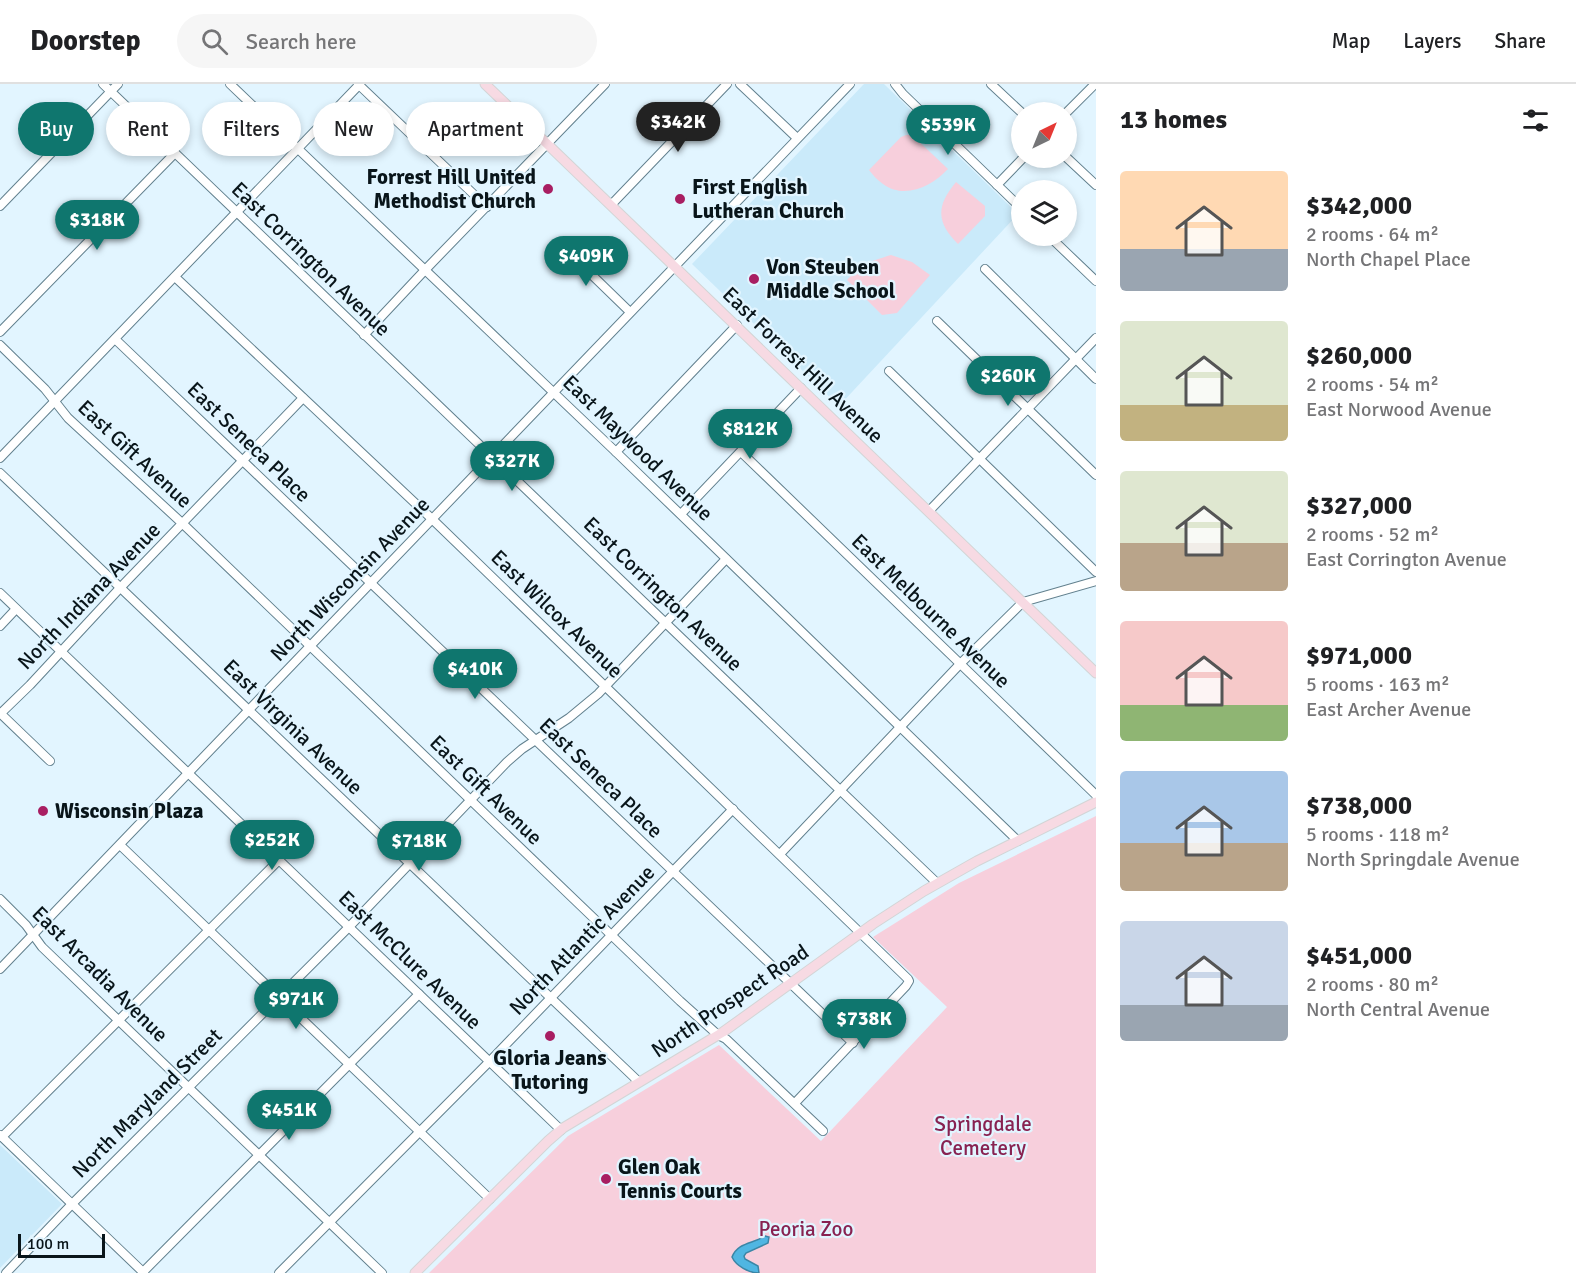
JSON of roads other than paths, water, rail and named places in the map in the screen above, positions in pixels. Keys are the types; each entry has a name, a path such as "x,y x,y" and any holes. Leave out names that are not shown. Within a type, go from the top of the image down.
{"main road":[{"name":"East Forrest Hill Avenue","path":"486,85 1096,673"},
{"name":"North Prospect Road","path":"415,1273 561,1130 718,1035 898,906 937,883 1096,802"}],"street":[{"name":"East Corrington Avenue","path":"103,84 122,102"},
{"path":"0,206 118,84"},
{"name":"East Maywood Avenue","path":"230,84 249,102"},
{"path":"301,145 359,84 487,207"},
{"path":"364,335 606,84"},
{"path":"611,205 727,84"},
{"path":"740,84 797,138"},
{"name":"North Wisconsin Avenue","path":"0,969 850,84"},
{"path":"895,84 1011,198"},
{"path":"991,84 1011,103"},
{"path":"1077,102 1095,84"},
{"name":"East Maywood Avenue","path":"301,151 681,514 1018,841"},
{"path":"0,332 172,156"},
{"name":"East Corrington Avenue","path":"178,156 937,883"},
{"path":"0,458 290,156"},
{"path":"1077,167 1096,185"},
{"path":"997,185 1013,168"},
{"path":"560,244 630,312"},
{"path":"1059,246 1096,281"},
{"path":"985,269 1096,379"},
{"name":"East Wilcox Avenue","path":"176,277 432,519 906,977 909,981 853,1043"},
{"path":"937,321 1096,475"},
{"path":"616,452 736,325"},
{"path":"929,511 1096,338"},
{"name":"East Seneca Place","path":"115,339 853,1043"},
{"name":"East Gift Avenue","path":"0,345 45,389 68,418 183,524 612,935 823,1131"},
{"path":"890,371 1096,572"},
{"path":"681,514 801,388"},
{"name":"North Indiana Avenue","path":"0,714 303,398"},
{"name":"East Melbourne Avenue","path":"741,452 1096,795"},
{"name":"East Virginia Avenue","path":"0,472 639,1082"},
{"name":"North Maryland Street","path":"6,1273 349,927 514,755 573,715 606,687 726,560"},
{"path":"780,854 960,664 1023,602 1096,581"},
{"name":"East McClure Avenue","path":"0,593 561,1130"},
{"path":"0,626 16,609"},
{"path":"0,714 50,761"},
{"name":"North Atlantic Avenue","path":"279,1273 490,1061 733,809"},
{"path":"120,845 490,1199"},
{"path":"279,860 1,1136 143,1273 419,994"},
{"name":"East Arcadia Avenue","path":"0,899 24,922 42,947 382,1273"},
{"path":"795,1103 853,1043"}],"water":[{"path":"765,1236 769,1237 768,1243 744,1256 745,1259 758,1266 759,1273 747,1270 736,1263 732,1257 738,1249"}],"place":[{"name":"Forrest Hill United Methodist Church","path":"548,189"},
{"name":"First English Lutheran Church","path":"680,199"},
{"name":"Von Steuben Middle School","path":"754,279"},
{"name":"Wisconsin Plaza","path":"43,811"},
{"name":"Gloria Jeans Tutoring","path":"550,1036"},
{"name":"Glen Oak Tennis Courts","path":"606,1179"}],"park label":[{"name":"Springdale Cemetery","path":"983,1136"},
{"name":"Peoria Zoo","path":"806,1229"}]}
